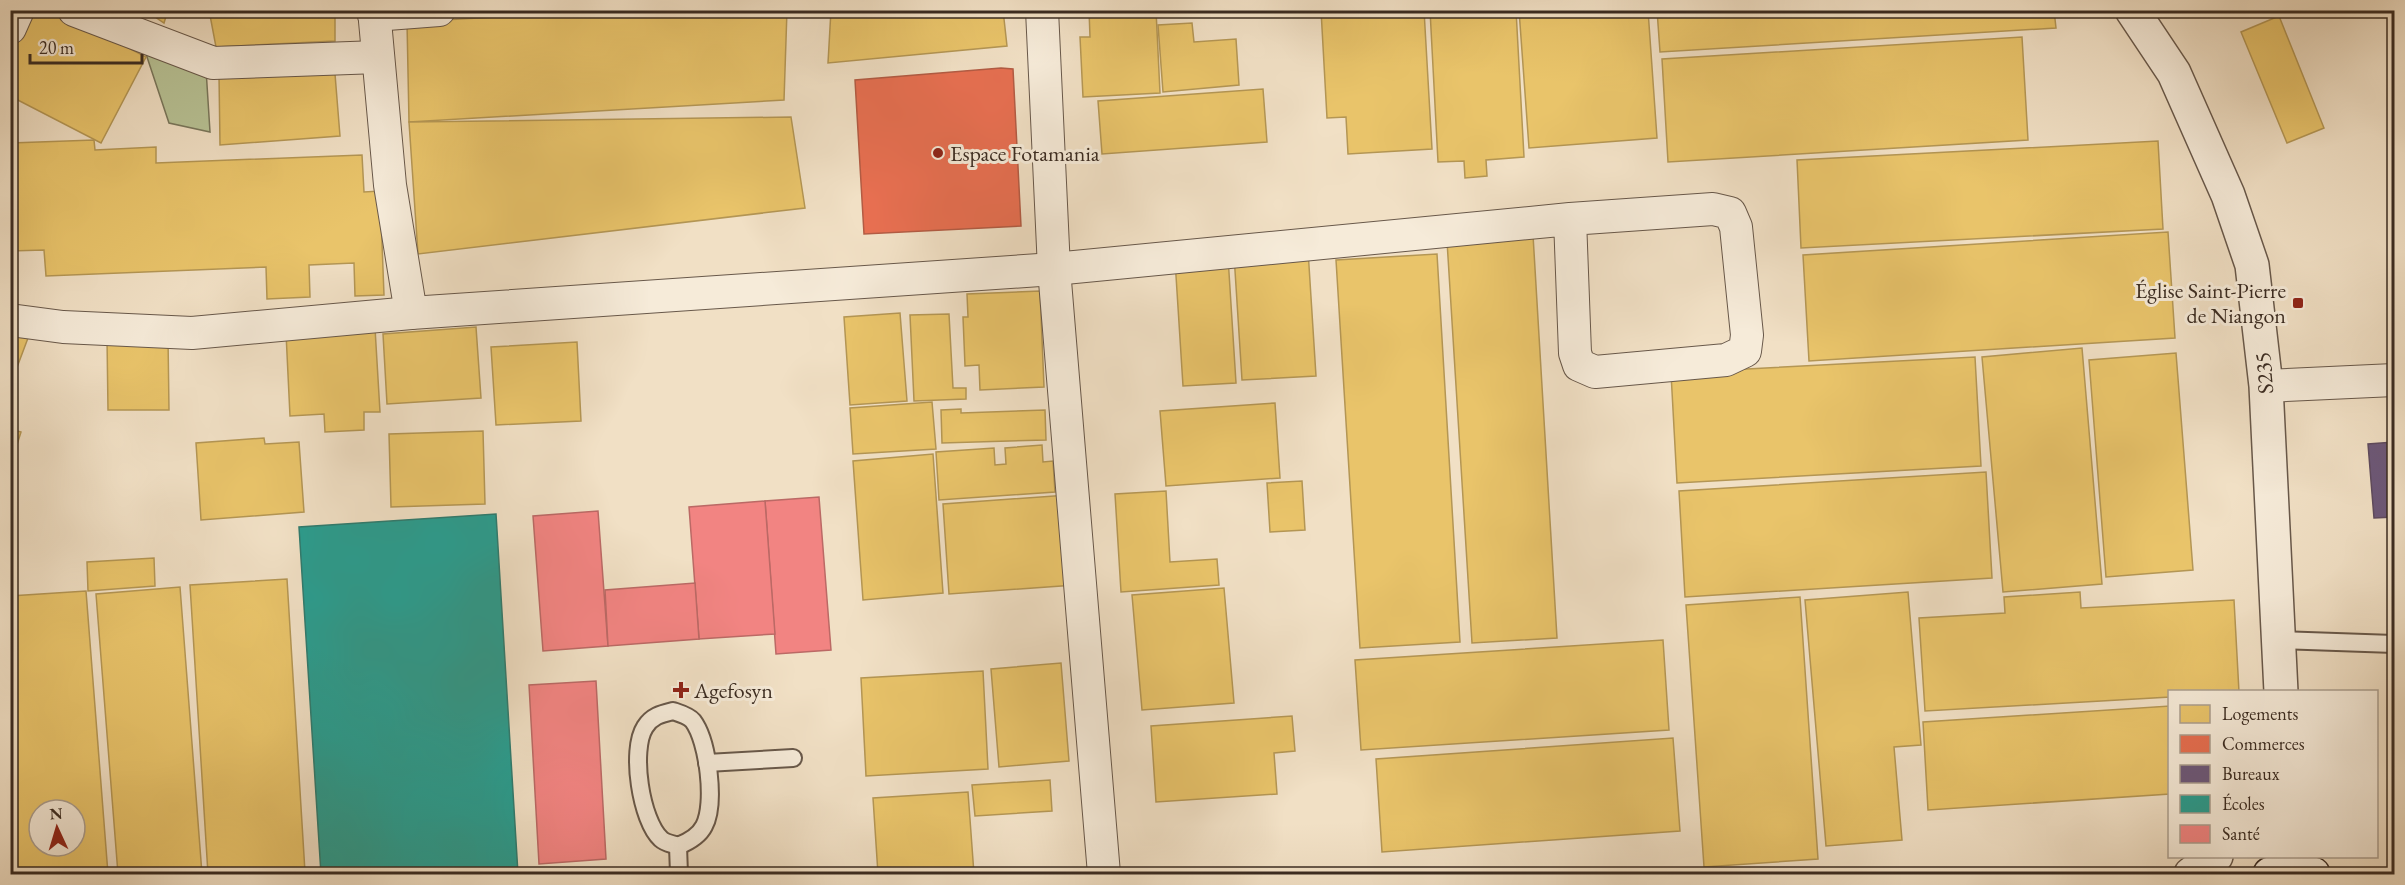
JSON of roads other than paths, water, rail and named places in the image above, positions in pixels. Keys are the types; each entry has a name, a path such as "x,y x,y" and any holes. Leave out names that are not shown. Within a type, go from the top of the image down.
{"street":[{"path":"10,28 18,10"},
{"path":"74,10 213,63 378,57"},
{"path":"411,313 390,185 374,13 439,10"},
{"path":"1042,10 1054,269 1104,874"},
{"name":"S235","path":"2132,10 2174,73 2228,195 2252,265 2266,386 2281,690"},
{"path":"10,320 63,327 192,333 411,313 1054,269 1570,219 1713,209 1730,213 1736,227 1747,335 1745,351 1726,360 1595,372 1579,365 1575,353 1570,219"},
{"path":"2266,386 2394,381"},
{"path":"2191,874 2213,858"}],"lane":[{"path":"2277,640 2394,644"},
{"path":"673,711 692,719 701,735 707,763 709,804 704,826 693,839 678,846 662,841 653,830 647,815 639,766 638,742 645,727 655,716 673,711"},
{"path":"707,763 793,758"},
{"path":"678,846 679,874"}],"place":[{"name":"Espace Fotamania","path":"938,153"},
{"name":"Église Saint-Pierre de Niangon","path":"2298,303"},
{"name":"Agefosyn","path":"681,690"}]}
